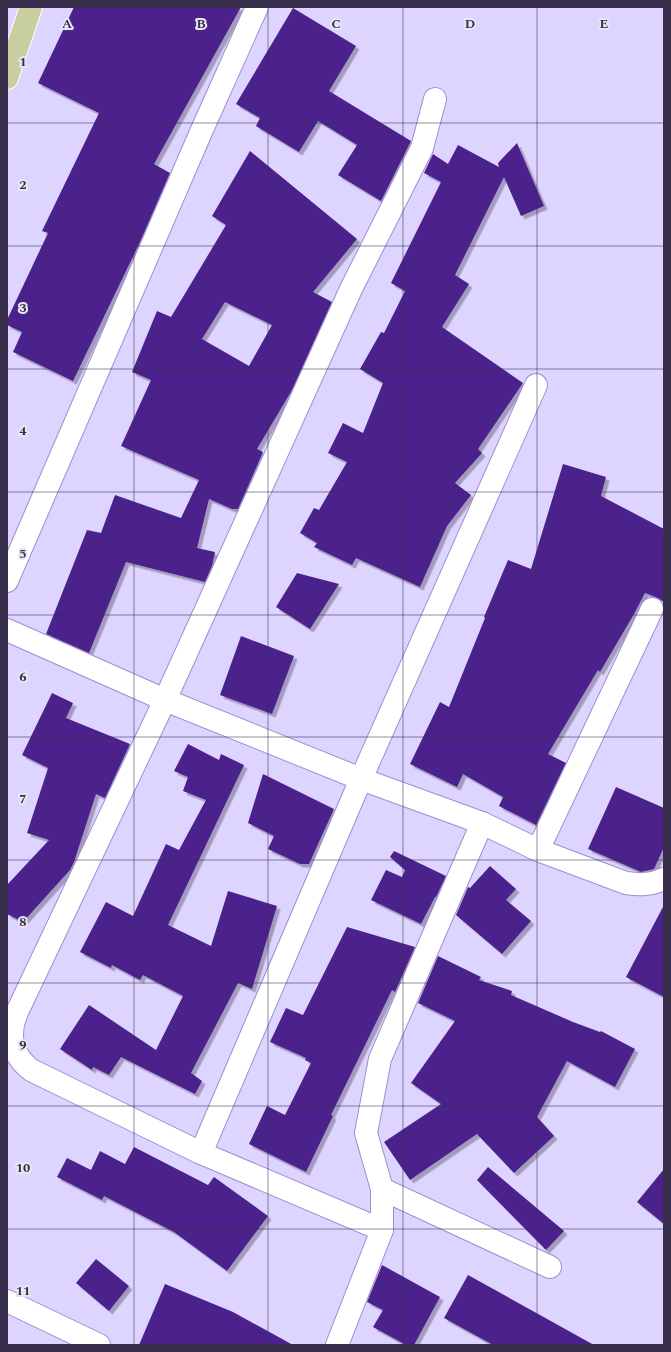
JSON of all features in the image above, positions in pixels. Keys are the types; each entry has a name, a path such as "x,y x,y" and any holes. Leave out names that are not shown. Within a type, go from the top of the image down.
{"main road":[{"path":"7,78 31,7"}],"street":[{"path":"7,581 257,7"},
{"path":"382,1230 201,1153 31,1070 24,1064 14,1048 12,1029 14,1019 12,1007 165,700 352,289 422,148 435,99"},
{"path":"201,1153 362,779 536,385"},
{"path":"538,850 652,609"},
{"path":"7,630 165,700 362,779 482,823 538,850 626,883 637,885 648,884 664,878"},
{"path":"336,1345 382,1230 382,1189 366,1133 380,1059 482,823"},
{"path":"382,1189 550,1267"},
{"path":"7,1301 100,1345"}],"building":[{"path":"74,7 241,7 154,164 170,173 140,242 73,381 13,352 22,332 7,325 7,320 48,233 42,231 99,113 38,83"},
{"path":"293,8 356,46 329,91 411,141 381,201 338,175 357,145 318,121 299,152 256,126 260,118 236,104"},
{"path":"517,143 544,206 521,216 504,177 455,275 469,284 442,327 523,383 478,449 482,453 455,483 471,495 447,526 420,587 356,558 352,565 314,547 317,543 300,533 314,508 319,510 347,462 328,453 343,423 363,433 383,383 360,369 381,332 384,333 405,291 391,283 441,182 424,173 433,154 448,164 458,145 499,167 498,163"},
{"path":"250,151 357,239 313,292 332,302 292,390 257,449 263,452 238,509 232,509 209,499 197,548 215,552 212,566 205,582 126,562 89,653 46,634 87,530 101,533 115,495 181,518 199,480 121,446 151,380 132,372 157,311 171,317 226,225 212,216","holes":["225,302 272,325 249,366 202,339"]},
{"path":"563,464 606,477 601,496 664,529 664,602 645,593 600,672 598,670 548,754 566,763 536,825 499,806 503,797 463,774 457,787 410,764 440,702 449,707 508,560 531,569"},
{"path":"297,573 339,584 310,629 276,607"},
{"path":"241,636 294,656 272,714 220,695"},
{"path":"52,693 73,703 66,718 130,744 105,798 96,794 70,870 23,922 7,914 7,885 49,840 27,833 48,768 22,755"},
{"path":"188,744 219,760 221,754 244,765 168,925 211,946 228,891 277,906 252,989 238,983 191,1073 202,1081 195,1094 121,1057 109,1075 93,1067 92,1070 60,1049 89,1005 156,1050 183,996 143,975 140,980 112,965 111,968 80,952 106,902 133,916 166,844 179,850 206,800 183,791 188,777 174,771"},
{"path":"263,774 334,809 309,864 300,864 268,849 274,836 248,823"},
{"path":"616,787 664,808 664,847 654,869 641,872 588,849"},
{"path":"394,851 446,876 421,924 371,900 386,870 402,877 405,870 390,857"},
{"path":"490,866 516,889 506,900 531,921 502,954 456,915 468,887 470,888"},
{"path":"664,905 664,997 626,977"},
{"path":"347,927 415,947 395,992 392,990 331,1115 333,1116 306,1172 249,1144 267,1106 285,1115 311,1063 305,1060 306,1058 270,1042 286,1008 303,1015"},
{"path":"438,956 481,977 479,980 512,991 511,995 573,1022 600,1032 601,1031 635,1049 615,1087 567,1061 537,1117 554,1136 514,1173 477,1134 410,1180 384,1142 441,1104 411,1083 455,1021 418,1003"},
{"path":"134,1147 208,1185 214,1177 268,1216 227,1271 174,1232 104,1196 102,1200 57,1177 67,1158 91,1170 100,1151 125,1164"},
{"path":"488,1167 564,1231 546,1250 477,1180"},
{"path":"664,1169 664,1224 637,1202"},
{"path":"96,1259 129,1286 109,1311 76,1283"},
{"path":"382,1265 440,1297 414,1345 406,1345 373,1327 383,1310 367,1302"},
{"path":"468,1275 594,1345 493,1345 444,1318"},
{"path":"165,1284 233,1312 293,1345 139,1345"}]}
